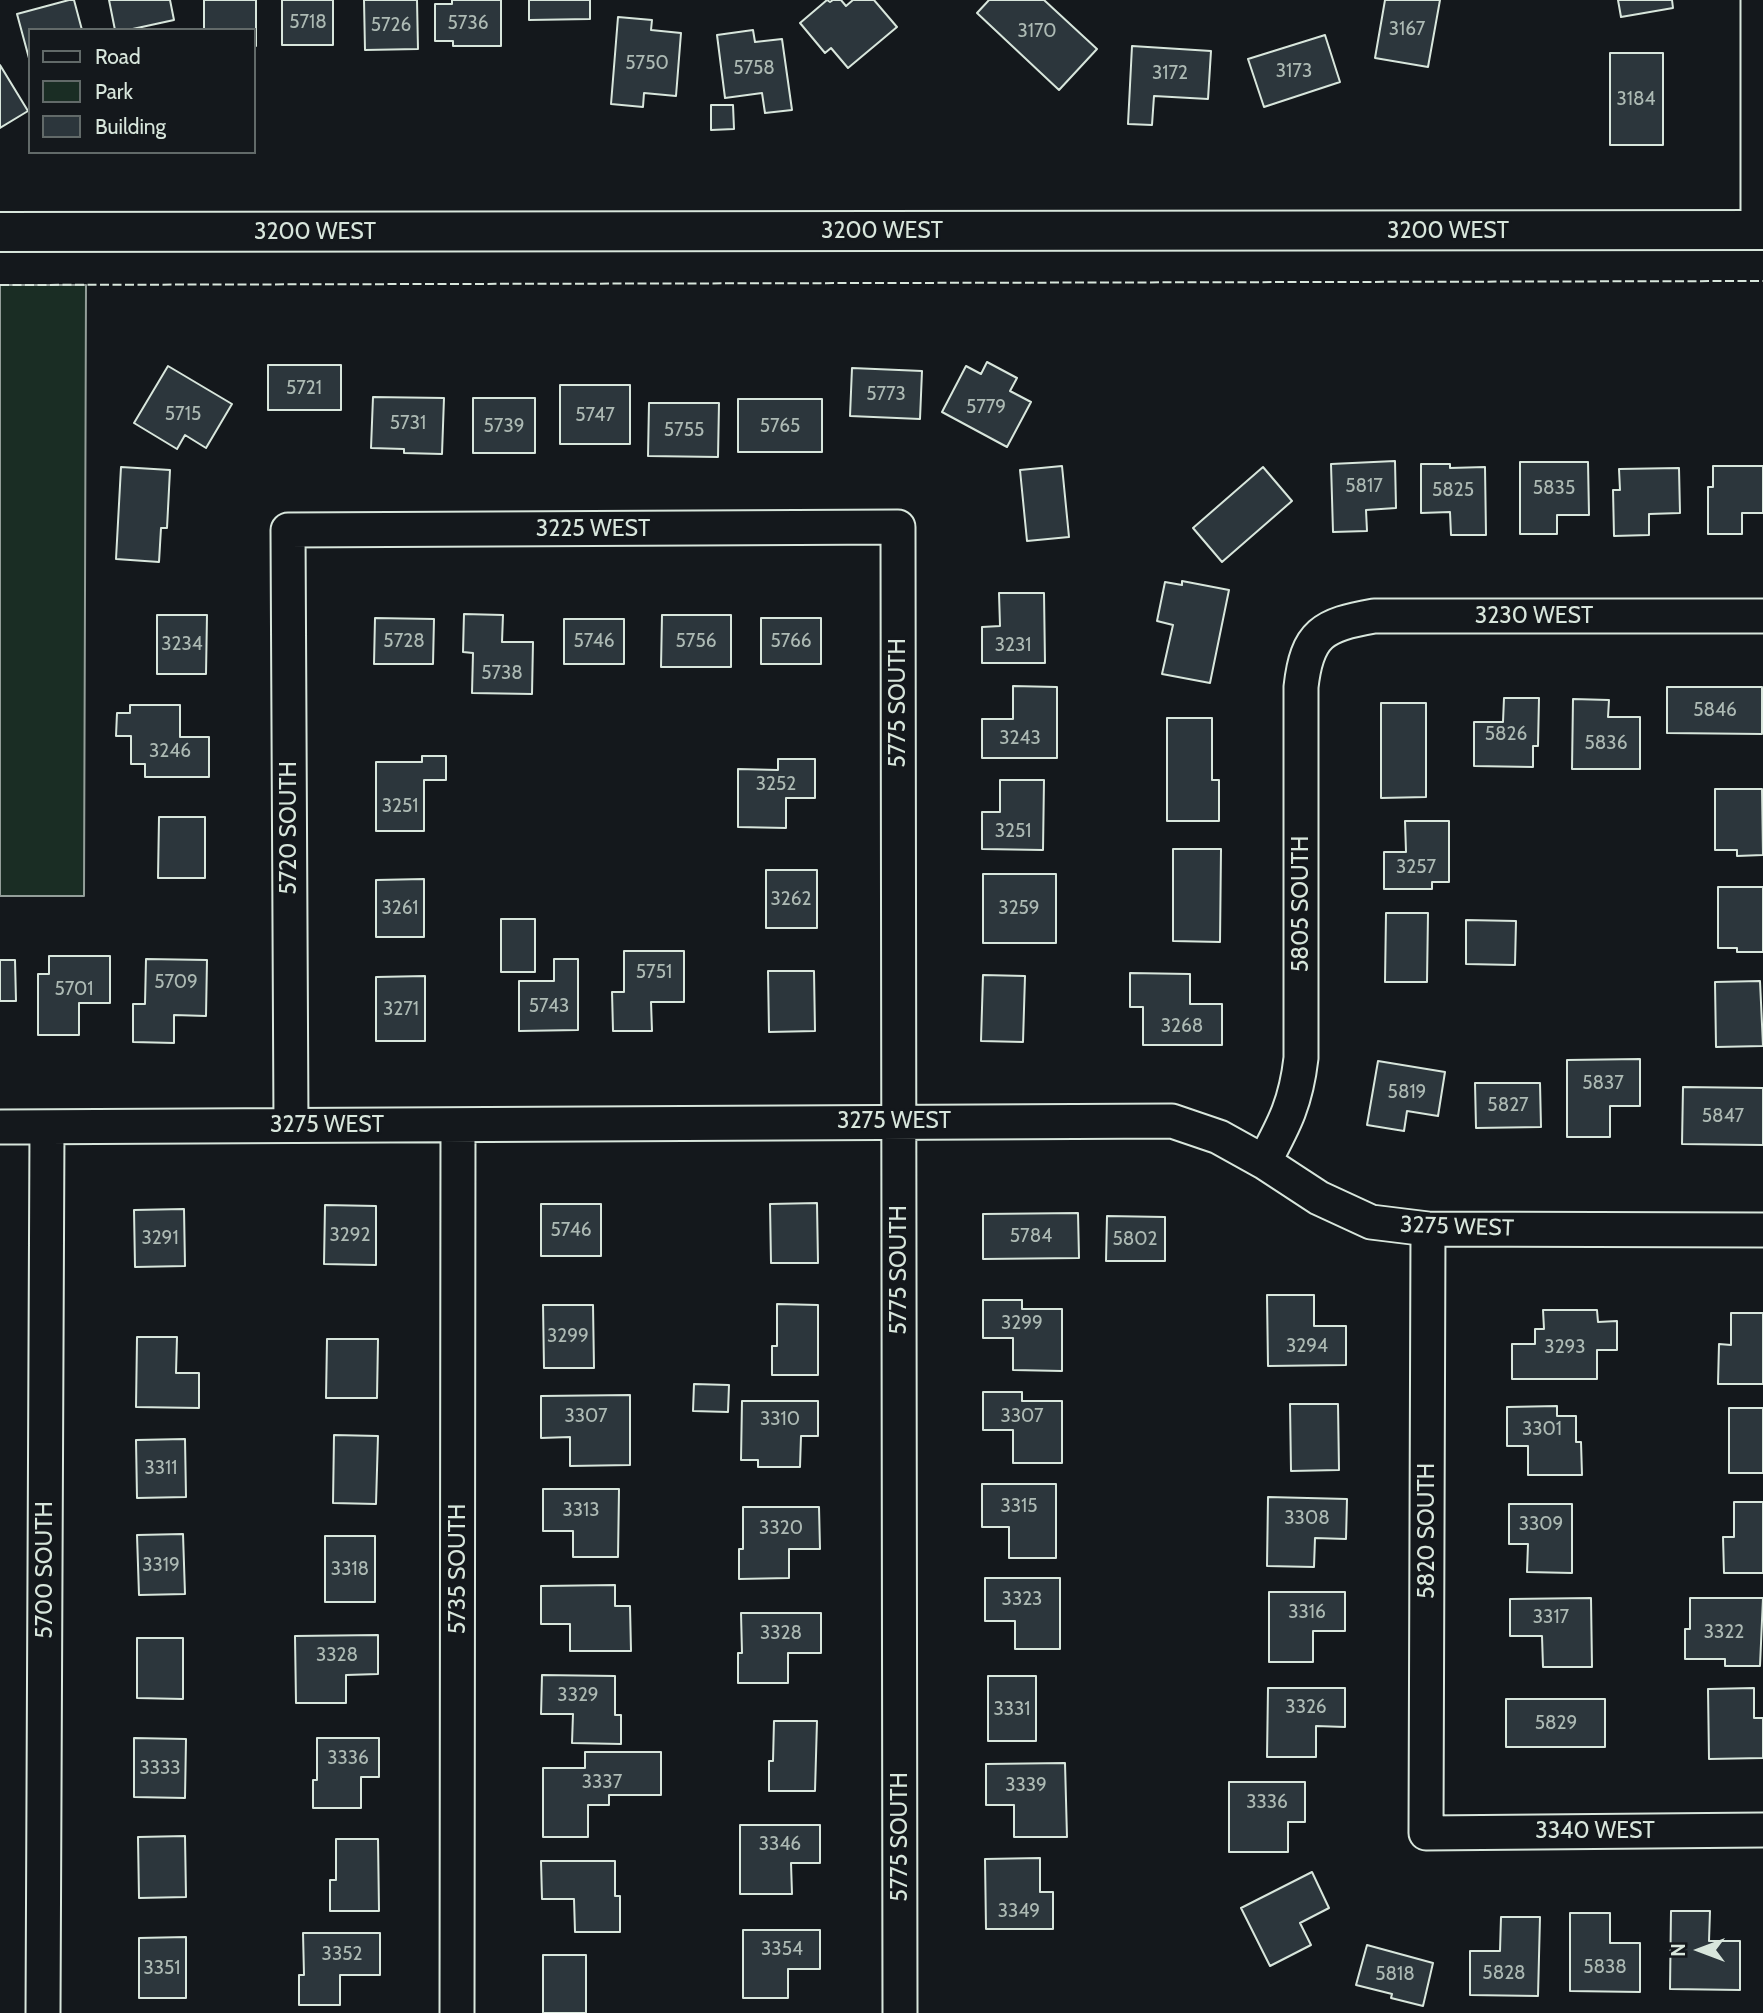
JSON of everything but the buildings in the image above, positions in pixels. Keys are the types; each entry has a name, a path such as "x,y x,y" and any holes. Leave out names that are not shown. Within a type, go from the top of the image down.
{"street":[{"path":"1758,0 1760,230"},
{"name":"3200 WEST","path":"0,232 1760,230"},
{"name":"3225 WEST","path":"288,530 898,527"},
{"name":"5775 SOUTH","path":"898,527 900,2013"},
{"name":"5720 SOUTH","path":"288,530 291,1125"},
{"name":"3230 WEST","path":"1311,641 1339,622 1374,616 1763,616"},
{"name":"5805 SOUTH","path":"1264,1161 1289,1116 1297,1089 1301,1058 1301,687 1304,663 1311,641"},
{"name":"3275 WEST","path":"0,1127 1172,1121 1219,1138 1264,1161 1319,1198 1371,1222 1428,1229 1763,1230"},
{"name":"5735 SOUTH","path":"457,2013 458,1125"},
{"name":"5700 SOUTH","path":"43,2013 47,1128"},
{"name":"5820 SOUTH","path":"1426,1833 1428,1229"},
{"name":"3340 WEST","path":"1426,1833 1763,1830"}],"green space":[{"path":"0,285 86,285 84,896 0,896"}],"fence":[{"path":"0,285 1763,281"}]}
